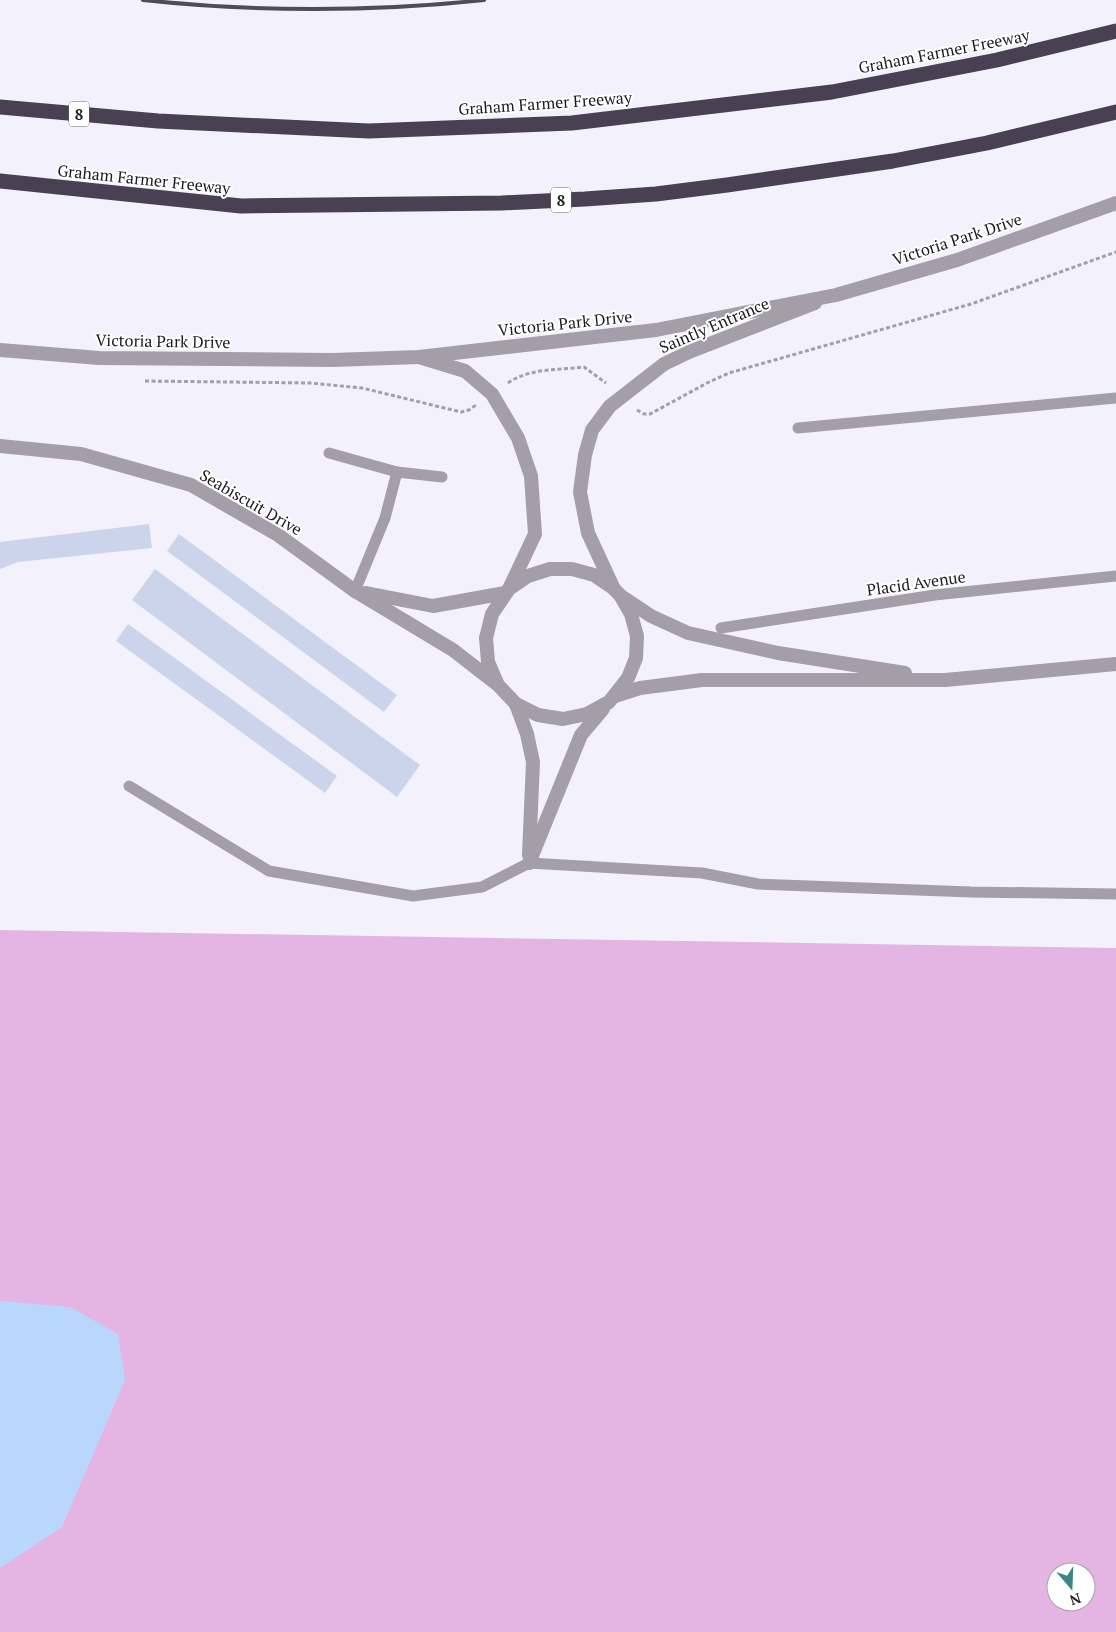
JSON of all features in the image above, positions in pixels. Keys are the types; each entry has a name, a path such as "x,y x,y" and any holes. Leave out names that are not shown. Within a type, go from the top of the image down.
{"highway":[{"name":"Graham Farmer Freeway","path":"0,107 158,122 369,131 572,123 832,92 997,60 1116,32"},
{"name":"Graham Farmer Freeway","path":"0,182 240,206 502,203 584,199 656,194 893,161 987,143 1116,112"}],"street":[{"name":"Victoria Park Drive","path":"0,350 99,358 332,360 419,357 656,330 836,294 957,260 1116,203"},
{"name":"Saintly Entrance","path":"617,592 588,533 580,492 585,455 592,430 610,406 664,364 689,352 836,294"},
{"path":"419,357 465,371 492,394 518,438 532,476 535,534 507,591 492,614 486,638 488,662 498,685 516,704 538,715 563,719 587,714 612,699 640,688 702,680 945,680 1116,664"},
{"name":"Seabiscuit Drive","path":"0,446 81,454 191,486 278,535 355,591 453,650 498,685"},
{"path":"355,591 433,606 507,591 528,576 550,569 572,569 594,575 651,616 688,633 778,653 945,680"},
{"path":"529,863 581,735 628,678 636,658 637,636 631,614 617,592"},
{"path":"516,704 527,734 533,762 529,863"}],"lane":[{"path":"798,428 1116,398"},
{"path":"329,453 397,472 442,477"},
{"path":"355,591 385,518 397,472"},
{"name":"Placid Avenue","path":"721,628 935,596 1116,576"},
{"path":"129,786 269,871 413,896 482,887 529,863 702,873 758,884 971,892 1116,894"}],"shaded area":[{"path":"0,930 1116,948 1116,1632 0,1632"}],"water":[{"path":"0,1301 70,1307 118,1334 125,1380 62,1527 0,1568"}],"building":[{"path":"149,524 152,548 18,562 0,569 0,542"},
{"path":"179,534 397,695 384,712 167,551"},
{"path":"155,569 420,765 397,797 132,600"},
{"path":"128,624 337,776 325,793 116,641"}],"railway":[{"path":"143,0 227,7 314,9 400,7 484,0"}]}
